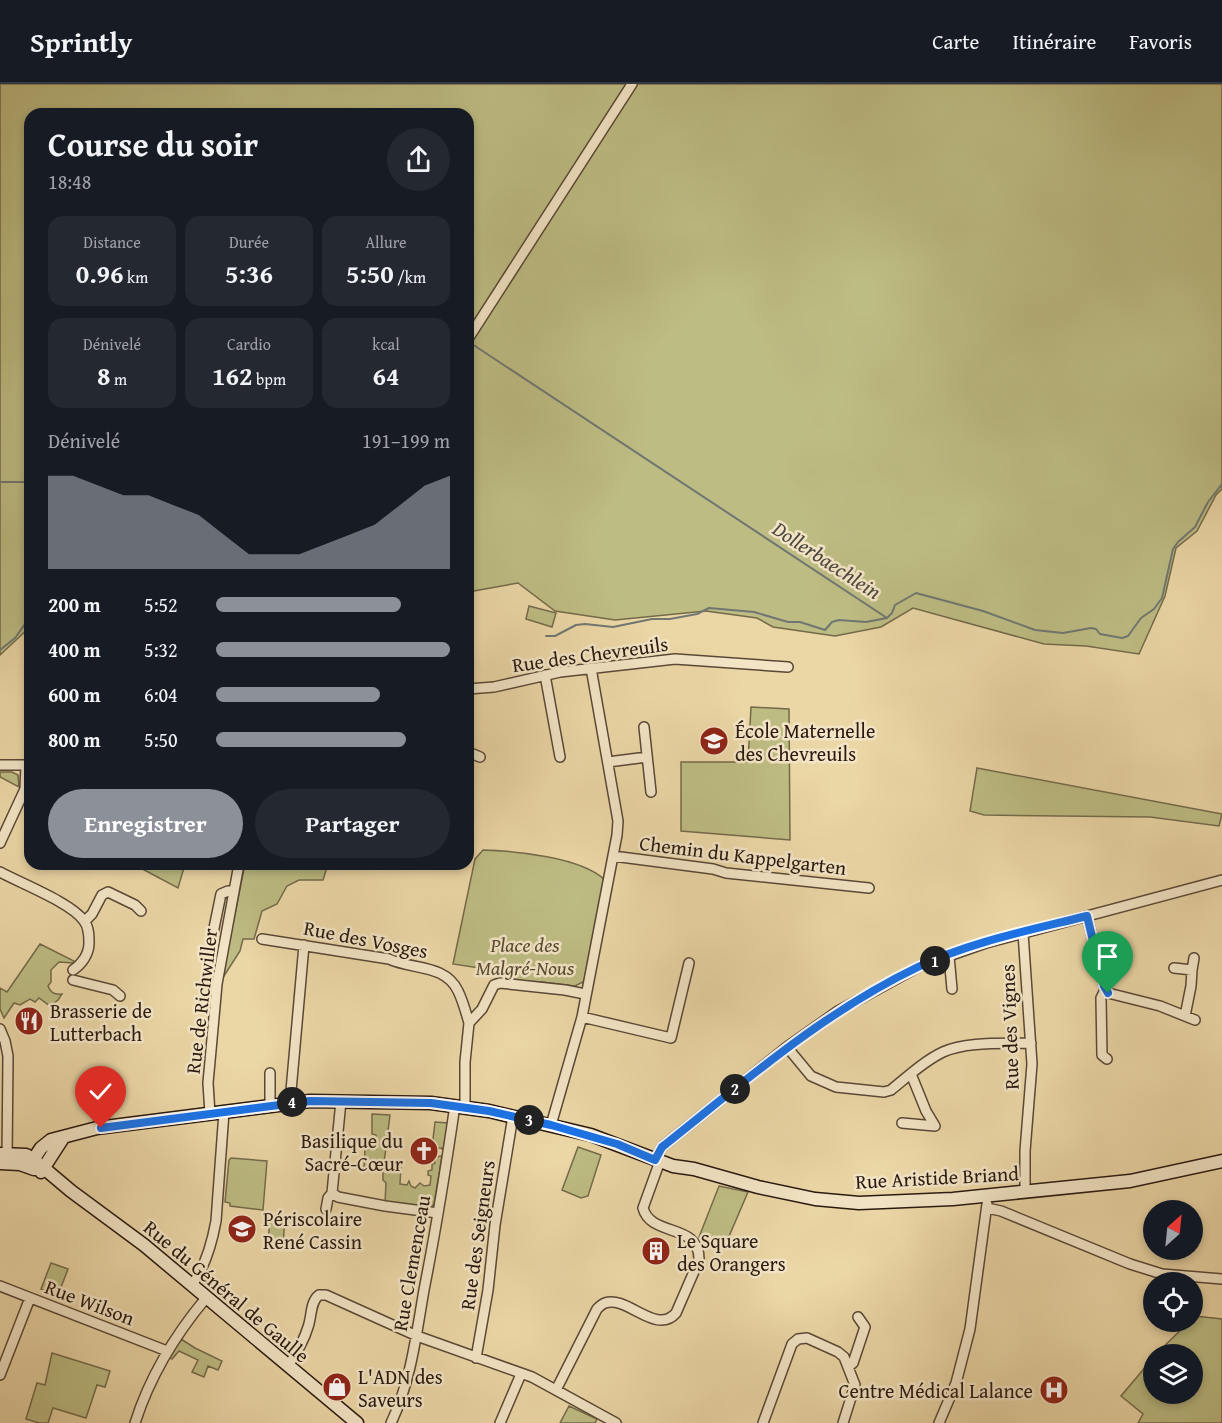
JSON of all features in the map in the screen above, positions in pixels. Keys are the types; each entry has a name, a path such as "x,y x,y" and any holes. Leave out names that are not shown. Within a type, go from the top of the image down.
{"main road":[{"name":"Rue Aristide Briand","path":"37,1166 63,1138 97,1128 290,1102 341,1101 460,1106 513,1116 617,1144 658,1160 758,1187 815,1199 859,1203 987,1202 1025,1192 1130,1181 1222,1161"},
{"path":"4,1159 26,1155 37,1166"},
{"name":"Rue du Général de Gaulle","path":"37,1166 144,1245 357,1423"}],"street":[{"path":"474,330 632,84"},
{"name":"Rue des Chevreuils","path":"474,689 494,687 545,675 591,668 675,659 788,667"},
{"path":"551,1125 582,1017 614,856 618,821 591,668"},
{"path":"545,675 560,757"},
{"path":"644,727 651,792"},
{"path":"474,754 480,757"},
{"path":"608,762 647,757"},
{"path":"0,765 24,765"},
{"path":"0,843 24,791"},
{"name":"Chemin du Kappelgarten","path":"614,856 713,869 726,873 869,888"},
{"name":"Rue de Richwiller","path":"210,1114 208,1083 217,984 238,870"},
{"path":"0,872 71,909 85,921 89,934 88,950 73,975 113,990 120,996"},
{"path":"556,1390 597,1309 605,1303 616,1303 658,1320 672,1318 676,1313 699,1260 699,1251 698,1246 690,1238 652,1222 645,1216 643,1208 662,1147 787,1047 838,1011 920,966 986,943 1222,880"},
{"name":"Rue de Richwiller","path":"213,933 221,894 228,891 234,892"},
{"path":"85,921 92,914 102,894 108,892 135,905 141,911"},
{"path":"1087,916 1105,990 1112,996 1160,1006 1195,1020"},
{"name":"Rue des Vignes","path":"1023,933 1031,1043 1025,1192"},
{"name":"Rue des Vosges","path":"262,939 388,958 398,963 441,972 458,990 470,1023"},
{"path":"290,1102 303,945"},
{"path":"949,956 952,989"},
{"path":"1185,1016 1194,957"},
{"path":"582,1017 671,1038 689,963"},
{"path":"1174,968 1192,970"},
{"path":"470,1023 482,1009 494,985 500,983 585,994"},
{"path":"1105,990 1101,998 1102,1054 1107,1059"},
{"name":"Rue Clemenceau","path":"391,1423 408,1381 417,1336 438,1213 460,1106 470,1023"},
{"path":"0,1029 8,1058 4,1159"},
{"path":"787,1047 811,1076 836,1087 884,1092 891,1090 932,1058 946,1051 962,1046 1031,1043"},
{"path":"270,1073 270,1105"},
{"path":"902,1123 935,1126 926,1111 911,1074"},
{"path":"326,1209 328,1198 332,1193 341,1101"},
{"path":"916,1124 926,1111"},
{"path":"192,1285 200,1274 216,1221 224,1112"},
{"name":"Rue des Seigneurs","path":"476,1358 489,1290 495,1225 513,1116"},
{"path":"332,1193 338,1197 385,1206 438,1213"},
{"path":"939,1423 956,1383 970,1329 987,1202 1001,1211 1130,1264 1162,1274 1208,1279 1222,1278"},
{"name":"Rue Wilson","path":"0,1286 167,1351"},
{"path":"288,1366 308,1327 314,1299 319,1295 326,1295 417,1336 532,1377 616,1423"},
{"path":"0,1375 30,1298"},
{"path":"135,1423 144,1395 167,1351 188,1318 206,1298"},
{"path":"848,1367 853,1363 865,1327 858,1317"},
{"path":"763,1423 792,1344 798,1339 807,1338 838,1352 848,1367 855,1385 843,1423"},
{"path":"500,1423 521,1374"}],"green space":[{"path":"0,84 1222,84 1222,489 1216,495 1197,531 1176,548 1165,596 1139,654 1086,646 1044,644 913,608 881,627 835,636 773,627 757,618 706,611 615,620 555,611 518,583 474,591 474,108 24,108 24,633 0,655"},
{"path":"529,606 556,613 552,627 526,619"},
{"path":"751,707 789,709 790,840 681,831 681,762 748,762"},
{"path":"977,768 1222,814 1219,826 1150,817 984,815 970,811"},
{"path":"0,772 12,772 18,775 19,787 0,777"},
{"name":"Place des Malgré-Nous","path":"483,850 529,854 580,866 605,880 585,981 575,986 502,980 492,970 453,964 475,859"},
{"path":"144,870 183,870 178,888"},
{"path":"244,870 326,870 323,880 299,880 287,886 277,904 262,911 254,939 243,939 240,951 222,979"},
{"path":"40,944 74,961 73,963 59,962 51,970 51,982 48,986 51,991 62,994 50,1006 39,998 35,1002 30,999 20,1005 14,1003 4,1018 0,1009 0,988 7,992"},
{"path":"372,1114 390,1115 384,1163 401,1165 400,1184 407,1185 409,1181 415,1188 420,1183 424,1186 430,1185 431,1176 428,1175 428,1171 432,1170 432,1165 435,1163 433,1157 442,1156 434,1204 429,1209 385,1203 386,1183 383,1180 383,1171 364,1168 365,1149 376,1149 376,1135 372,1134"},
{"path":"435,1122 448,1123 443,1150 432,1148"},
{"path":"578,1147 601,1155 588,1196 581,1198 562,1190"},
{"path":"231,1158 267,1161 263,1210 230,1206 230,1203 225,1202"},
{"path":"719,1186 748,1192 727,1241 723,1240 721,1246 699,1237"},
{"path":"270,1216 285,1217 283,1246 268,1245"},
{"path":"51,1263 68,1269 58,1295 41,1289"},
{"path":"1203,1317 1222,1319 1222,1423 1138,1423 1143,1414 1121,1396 1143,1370 1143,1404 1203,1404 1203,1344 1166,1344 1179,1332 1203,1332"},
{"path":"181,1339 222,1361 218,1370 208,1366 204,1377 192,1372 198,1360 179,1351 172,1359 169,1357"},
{"path":"52,1353 110,1371 105,1387 97,1385 86,1418 53,1408 48,1423 26,1419 37,1383 45,1385"},
{"path":"569,1406 597,1419 595,1423 560,1423"}],"waterway":[{"name":"Dollerbaechlein","path":"474,345 887,618"},
{"path":"0,482 24,482"},
{"name":"Dollerbaechlein","path":"888,617 895,605 916,593 983,611 1035,630 1063,633 1091,628 1096,629 1100,634 1122,638 1128,636 1141,618 1154,609 1162,598 1173,549 1195,527 1208,502 1222,484"},
{"path":"546,636 555,636 576,625 613,627 652,619 670,619 697,614 709,608 754,612 825,630 832,622 839,620 866,622 887,618"},
{"name":"Dollerbaechlein","path":"0,650 15,638 24,625"}],"place":[{"name":"École Maternelle des Chevreuils","path":"714,741"},
{"name":"Brasserie de Lutterbach","path":"29,1021"},
{"name":"Basilique du Sacré-Cœur","path":"424,1151"},
{"name":"Périscolaire René Cassin","path":"242,1229"},
{"name":"Le Square des Orangers","path":"656,1251"},
{"name":"L'ADN des Saveurs","path":"337,1387"},
{"name":"Centre Médical Lalance","path":"1054,1390"}],"route":[{"path":"101,1128 290,1102 431,1103 465,1106 551,1125 641,1152 655,1160 662,1147 787,1047 838,1011 920,966 986,943 1087,916 1104,986 1108,993"}]}
